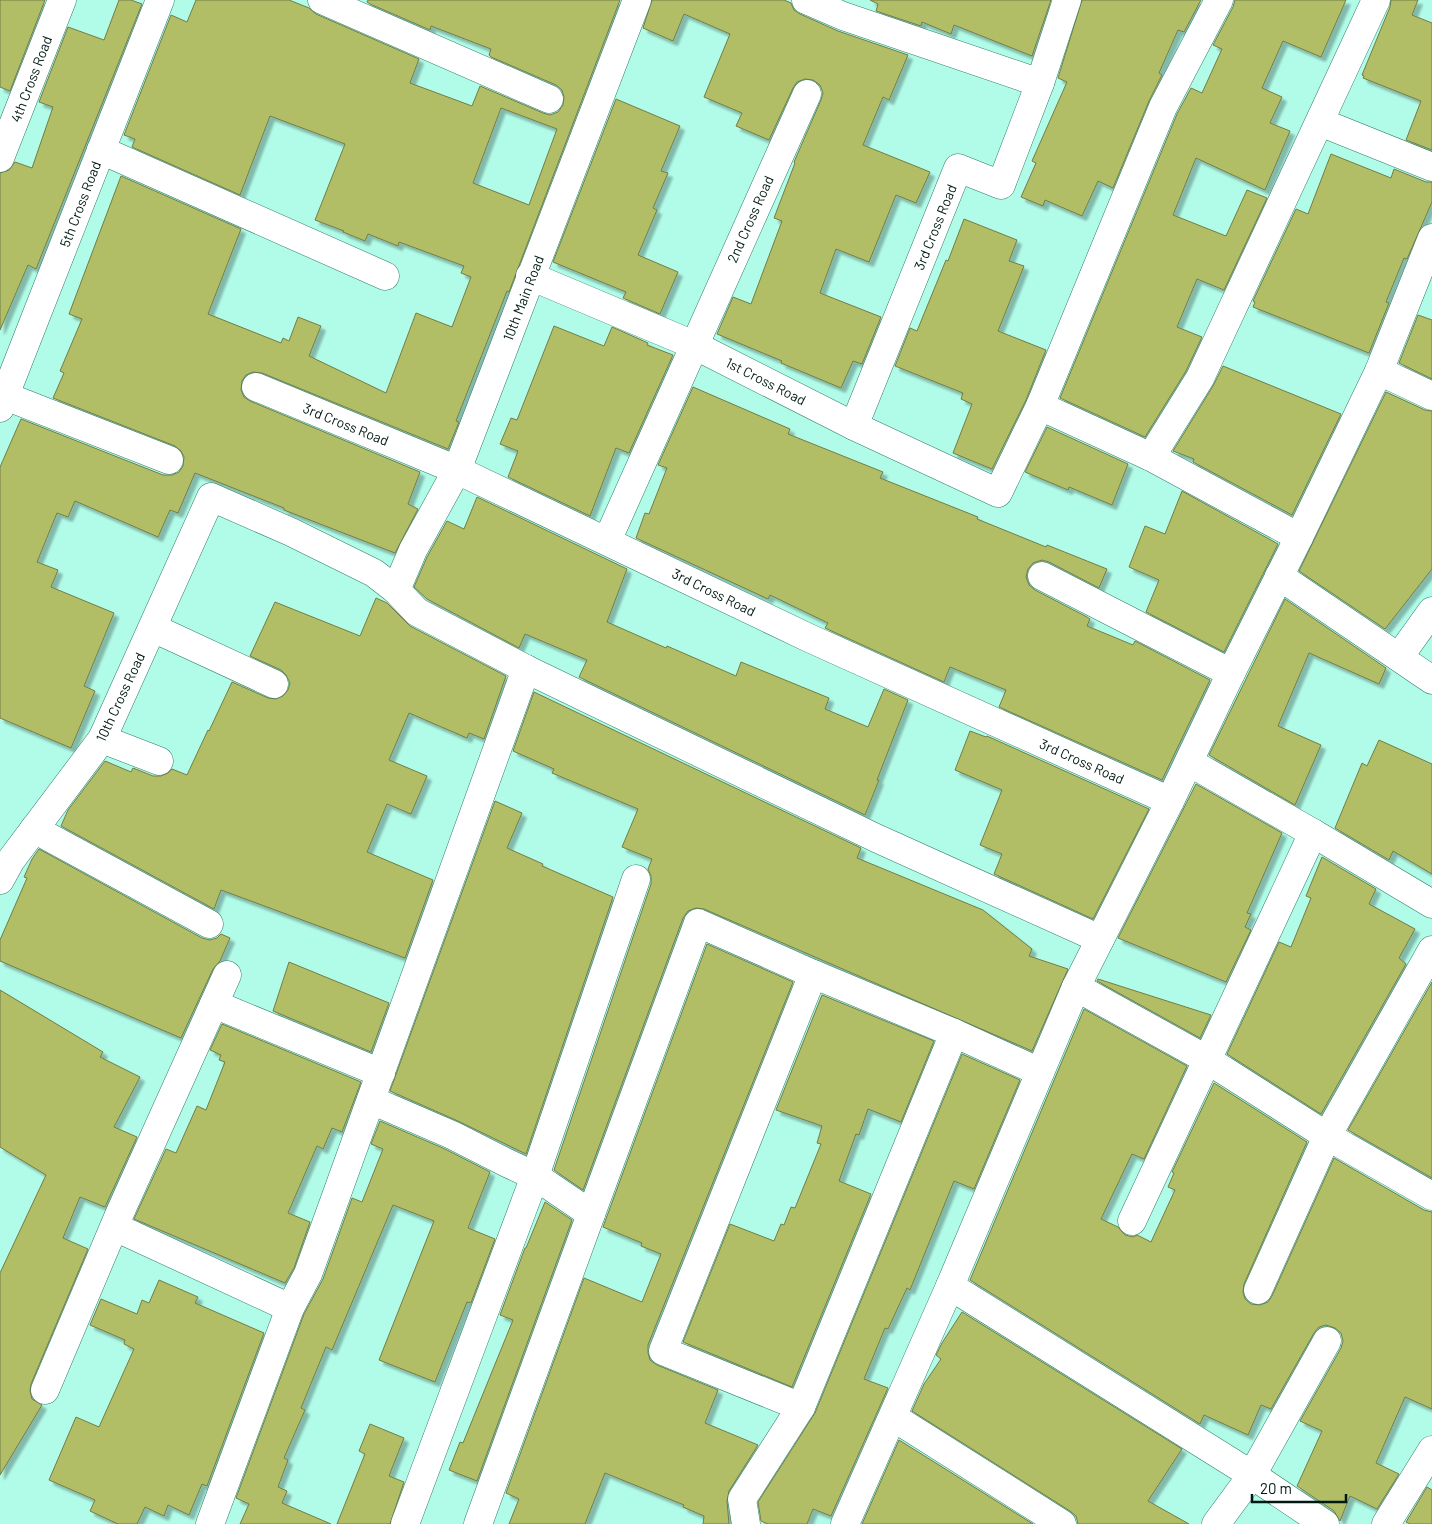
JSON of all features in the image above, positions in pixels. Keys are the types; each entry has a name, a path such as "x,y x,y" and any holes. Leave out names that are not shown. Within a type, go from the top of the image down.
{"street":[{"name":"4th Cross Road","path":"0,158 62,0"},
{"name":"5th Cross Road","path":"2,402 160,0"},
{"path":"322,0 549,98"},
{"name":"10th Main Road","path":"396,590 413,550 457,470 637,0"},
{"path":"806,0 843,16 1040,83"},
{"name":"3rd Cross Road","path":"854,426 958,168 1001,185 1040,83 1067,0"},
{"path":"1220,0 1162,108 1040,406 1151,457 1299,537"},
{"path":"1151,457 1200,378 1376,0"},
{"name":"2nd Cross Road","path":"607,541 807,94"},
{"path":"1320,122 1432,167"},
{"path":"102,150 385,276"},
{"path":"844,1524 950,1286 1076,987 1170,801 1379,371 1432,238"},
{"name":"1st Cross Road","path":"530,276 694,345 854,426 998,493 1040,406"},
{"path":"1379,371 1432,396"},
{"name":"3rd Cross Road","path":"256,388 457,470 810,638 1170,801"},
{"path":"2,402 169,460"},
{"name":"10th Cross Road","path":"4,864 34,829 102,739 211,497 291,532 374,573 396,590"},
{"path":"1042,576 1231,673"},
{"path":"1279,576 1432,680"},
{"path":"396,590 417,612 526,670 876,838 1100,939"},
{"path":"1398,657 1432,611"},
{"path":"153,628 274,684"},
{"path":"210,1524 290,1308 308,1274 526,670"},
{"path":"102,739 158,761"},
{"path":"1189,762 1432,904"},
{"path":"34,829 209,924"},
{"path":"1132,1221 1312,833"},
{"path":"405,1524 535,1176 636,879"},
{"path":"478,1524 698,923 813,974 954,1032 1040,1072"},
{"path":"1258,1290 1327,1136 1432,950"},
{"path":"801,1407 663,1351 813,974"},
{"path":"45,1390 123,1206 227,975"},
{"path":"1076,987 1206,1059 1327,1136 1432,1196"},
{"path":"214,1004 381,1073"},
{"path":"746,1524 742,1499 801,1407 954,1032"},
{"path":"371,1100 452,1135 535,1176 591,1214"},
{"path":"115,1227 290,1308"},
{"path":"950,1286 1252,1475 1324,1524"},
{"path":"1216,1524 1252,1475 1327,1341"},
{"path":"893,1417 1062,1524"},
{"path":"1386,1524 1432,1450"}],"building":[{"path":"0,0 45,0 10,91 0,87"},
{"path":"119,0 131,0 142,4 36,269 28,265 0,330 0,173 9,170 15,162 32,168 53,107 39,102 68,27 104,40"},
{"path":"196,0 289,0 309,8 316,14 419,59 410,83 472,106 480,86 550,115 558,112 563,105 564,97 562,90 556,85 491,57 489,55 491,49 431,26 430,30 370,4 367,2 368,0 620,0 509,292 507,291 456,421 459,422 448,449 262,373 253,372 246,375 242,381 241,390 244,397 250,401 420,472 408,504 418,509 395,553 195,473 178,513 170,510 158,537 75,501 68,517 57,513 37,562 58,570 51,587 114,613 84,686 95,691 71,748 0,718 0,467 21,419 163,475 172,475 179,472 183,466 184,457 175,446 53,398 64,373 60,371 82,319 69,314 121,176 241,229 208,314 281,343 283,338 289,341 298,317 321,326 309,356 386,393 416,313 452,327 471,277 461,273 464,266 399,242 398,246 368,234 365,241 315,220 345,144 270,116 240,195 132,147 135,139 124,135 171,15 187,22","holes":["501,108 557,129 529,205 473,183"]},
{"path":"652,0 784,0 791,3 794,10 800,14 838,31 908,55 889,100 883,97 863,145 930,172 916,203 896,195 869,262 836,249 820,293 881,317 862,364 853,361 841,388 717,334 733,297 751,304 782,221 774,218 794,162 821,100 823,93 820,85 813,80 805,79 797,82 769,140 736,126 742,113 704,97 730,34 684,14 673,41 643,28"},
{"path":"870,0 1051,0 1032,56 954,25 951,34 922,22 921,26 876,11 878,4"},
{"path":"1082,0 1201,0 1184,32 1178,30 1159,73 1162,75 1149,101 1113,188 1098,181 1082,216 1045,200 1043,206 1021,197 1036,163 1032,161 1067,82 1058,78"},
{"path":"1235,0 1346,0 1321,57 1283,41 1262,88 1282,97 1270,123 1290,131 1265,190 1196,158 1173,215 1226,236 1247,190 1267,198 1224,290 1197,279 1177,327 1202,337 1186,371 1145,437 1060,398 1177,114 1191,88 1202,93 1222,49 1213,45"},
{"path":"1391,0 1418,0 1412,15 1432,23 1432,150 1406,140 1421,101 1363,78 1364,76 1362,75 1390,7"},
{"path":"616,99 680,126 661,171 668,173 653,208 657,210 638,255 678,272 660,314 623,298 626,292 553,262"},
{"path":"1331,154 1391,178 1394,169 1426,182 1432,182 1432,202 1407,259 1404,258 1386,302 1389,303 1369,353 1253,307 1255,302 1253,301 1296,209 1308,214"},
{"path":"964,219 1017,240 1009,261 1024,266 998,331 1046,350 1026,400 992,469 953,453 972,404 961,399 963,393 895,366 910,328 917,331"},
{"path":"1418,315 1432,320 1432,379 1399,363"},
{"path":"554,326 604,346 612,327 648,343 647,345 673,355 629,453 616,448 590,516 508,477 518,451 500,444 511,418 517,420"},
{"path":"1223,366 1341,414 1292,515 1193,462 1194,459 1173,451 1213,386"},
{"path":"693,387 790,429 788,434 883,472 880,478 978,517 977,519 1046,547 1047,545 1107,569 1099,588 1042,560 1033,563 1028,569 1026,577 1029,585 1035,590 1090,619 1087,626 1133,645 1135,641 1210,680 1162,780 999,707 1006,690 950,667 944,682 825,628 828,623 770,595 768,599 636,538 645,513 649,514 667,468 658,465"},
{"path":"1386,392 1425,410 1432,411 1432,569 1385,629 1299,571"},
{"path":"1047,427 1128,464 1112,505 1069,487 1068,490 1025,472"},
{"path":"1182,491 1278,544 1224,652 1146,612 1159,580 1129,567 1145,526 1165,534"},
{"path":"477,497 627,569 607,622 736,676 741,662 829,698 825,709 868,727 884,689 908,700 865,815 579,677 587,660 525,634 519,648 427,599 414,587 427,557 447,521 464,529"},
{"path":"376,598 387,603 410,626 506,676 484,739 469,733 467,738 409,713 389,760 427,776 411,814 387,804 367,852 433,880 405,958 221,890 214,909 61,826 68,810 105,761 131,772 133,768 153,776 161,776 172,769 187,775 232,682 268,698 276,699 283,696 288,690 290,683 286,675 281,670 250,656 275,602 360,636"},
{"path":"1285,599 1386,668 1379,684 1309,653 1278,726 1321,745 1295,805 1209,755"},
{"path":"534,692 861,848 857,858 983,910 1032,949 1029,956 1068,969 1032,1051 704,909 696,908 688,911 683,918 583,1190 554,1170 651,884 651,876 648,869 652,859 622,847 638,809 552,773 554,769 513,751"},
{"path":"970,731 987,736 1149,809 1093,919 994,874 1002,854 980,845 1002,790 955,770"},
{"path":"1379,740 1432,764 1432,874 1393,851 1389,860 1335,828 1362,763 1367,766"},
{"path":"1196,784 1282,833 1247,913 1251,914 1245,927 1251,930 1226,982 1118,938"},
{"path":"495,801 522,813 507,848 543,864 542,866 613,897 526,1154 390,1091"},
{"path":"39,849 202,938 210,940 217,938 221,934 230,938 220,961 213,969 181,1038 0,961 0,940 27,878 24,877"},
{"path":"1322,857 1376,889 1369,904 1415,929 1399,958 1406,964 1321,1114 1227,1054 1279,942 1291,947 1311,898 1306,896"},
{"path":"707,944 793,982 648,1345 648,1353 650,1360 657,1365 718,1390 705,1423 758,1445 729,1491 727,1501 729,1524 703,1524 704,1516 683,1507 684,1505 605,1473 585,1524 509,1524 519,1499 506,1493 584,1278 642,1302 661,1254 641,1246 642,1243 603,1227"},
{"path":"289,962 389,1003 371,1052 273,1011"},
{"path":"1098,979 1211,1015 1200,1038 1097,981"},
{"path":"1432,982 1432,1178 1348,1130"},
{"path":"0,990 103,1052 100,1057 140,1077 114,1127 137,1137 105,1207 80,1197 63,1238 88,1249 31,1384 32,1399 42,1405 0,1475 0,1273 46,1175 0,1147"},
{"path":"822,995 934,1041 901,1122 868,1109 859,1135 856,1134 839,1181 871,1194 792,1387 683,1342 730,1224 774,1241 781,1224 784,1225 791,1207 795,1208 821,1144 817,1143 822,1126 776,1110"},
{"path":"1084,1009 1187,1066 1144,1159 1132,1154 1101,1219 1118,1227 1125,1235 1133,1237 1137,1235 1151,1242 1175,1190 1168,1187 1174,1173 1172,1172 1214,1083 1307,1142 1244,1284 1243,1292 1245,1299 1251,1304 1260,1305 1268,1302 1272,1296 1334,1158 1424,1210 1432,1212 1432,1409 1405,1397 1376,1463 1399,1474 1377,1509 1350,1496 1340,1521 1334,1511 1297,1486 1322,1431 1300,1421 1341,1348 1343,1341 1341,1333 1335,1328 1326,1325 1319,1327 1314,1333 1271,1409 1261,1405 1248,1435 1204,1415 1200,1424 970,1280"},
{"path":"222,1024 361,1082 342,1132 332,1128 323,1149 317,1146 288,1213 310,1222 294,1268 285,1283 134,1219 166,1149 176,1153 197,1106 206,1110 225,1062 219,1060 221,1055 210,1050"},
{"path":"962,1054 1020,1080 974,1189 954,1181 910,1290 907,1288 888,1329 885,1328 864,1379 888,1388 831,1516 813,1509 807,1524 768,1524 761,1521 758,1502 815,1413"},
{"path":"380,1121 445,1149 490,1172 468,1228 495,1239 471,1303 467,1302 435,1382 379,1360 434,1221 393,1205 332,1350 326,1347 301,1408 305,1410 284,1458 288,1460 278,1487 287,1491 282,1503 331,1524 240,1524 249,1504 236,1498 304,1314 323,1279 352,1198 362,1202 383,1149 371,1144"},
{"path":"545,1202 572,1220 477,1481 449,1470 460,1442 463,1443 513,1320 500,1315 525,1248"},
{"path":"159,1280 198,1297 195,1303 264,1333 207,1486 202,1484 189,1515 168,1505 164,1516 145,1507 137,1524 118,1524 90,1511 95,1500 49,1480 76,1417 99,1427 134,1349 124,1344 125,1340 90,1325 101,1299 137,1314 142,1300 149,1303"},
{"path":"962,1312 1182,1449 1148,1501 1189,1524 1078,1524 1076,1516 1070,1511 912,1411 924,1384 941,1359 936,1355 942,1343"},
{"path":"370,1424 404,1438 389,1476 404,1482 390,1524 337,1524 365,1454 359,1451"},
{"path":"899,1440 1033,1524 862,1524"},
{"path":"1427,1487 1432,1490 1432,1524 1410,1524 1406,1522"}]}
